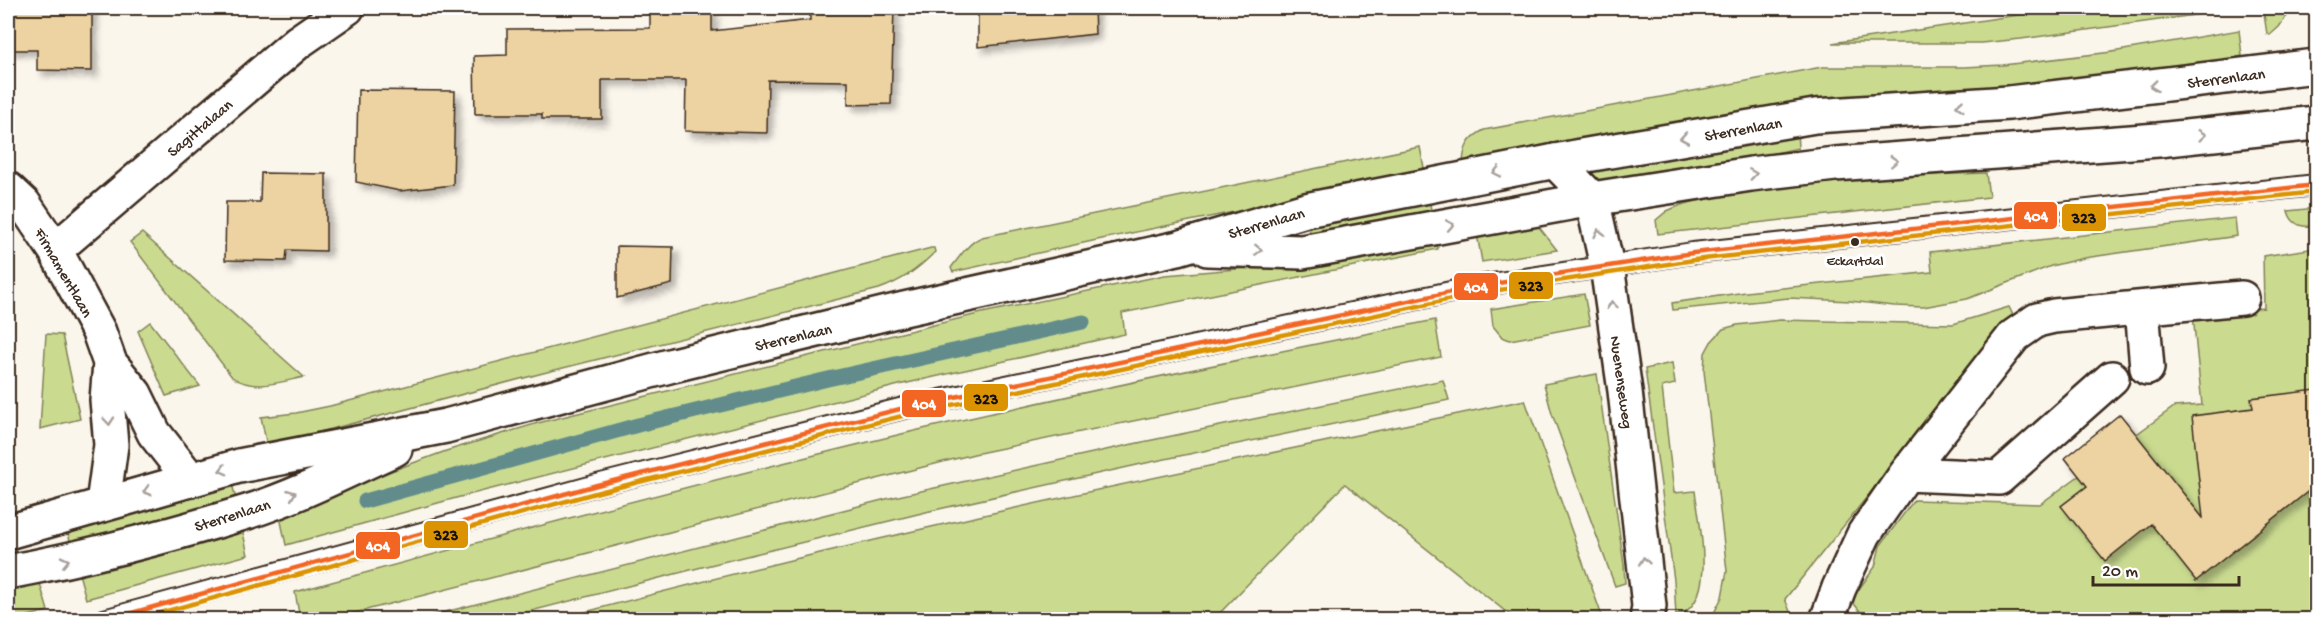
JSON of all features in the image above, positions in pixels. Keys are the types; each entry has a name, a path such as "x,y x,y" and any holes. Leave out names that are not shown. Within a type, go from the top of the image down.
{"main road":[{"name":"Sagittalaan","path":"55,250 298,42 347,8"},
{"name":"Sterrenlaan","path":"8,531 239,466 446,426 673,365 904,309 1178,248 1306,210 1555,161 1815,116 2009,103 2316,66"},
{"name":"Sterrenlaan","path":"1178,248 1302,252 1751,174 1835,164 2060,149 2316,123"},
{"path":"1555,161 1592,200"},
{"name":"Firmamentlaan","path":"8,189 24,204 55,250 99,332 110,363 135,394 153,433 190,479"},
{"name":"Nuenenseweg","path":"1592,200 1607,266 1625,391 1649,606 1647,620"},
{"path":"1831,617 1839,588 1864,534 1906,474 2014,336 2037,320 2054,316 2242,298"},
{"path":"2142,308 2147,368"},
{"name":"Firmamentlaan","path":"103,504 111,445 107,400 110,363"},
{"path":"1906,474 1999,478 2112,378"},
{"name":"Sterrenlaan","path":"8,572 66,561 248,511 309,488 446,426"}],"lane":[{"path":"104,620 597,485 912,406 1468,289 1607,266 1751,247 2316,185"}],"green space":[{"path":"2065,8 2224,8 2202,14 1981,43 1832,43"},
{"path":"2263,8 2292,8 2279,27 2270,35 2267,34"},
{"path":"2239,30 2242,56 2175,70 1463,166 1468,144 1474,136 1484,130 1822,67 2003,65 2112,52"},
{"path":"1797,131 1798,148 1739,161 1601,185 1585,168"},
{"path":"1420,147 1425,173 953,272 951,268 969,246 982,237"},
{"path":"1986,173 1989,197 1658,234 1656,220 1667,211 1731,192 1840,178"},
{"path":"1429,198 1432,216 1311,238 1308,223"},
{"path":"2316,208 2316,225 2312,226 2295,223 2288,211"},
{"path":"2235,218 2237,236 2084,258 2051,266 1967,299 1923,307 1789,298 1673,310 1672,303 1746,292 1932,272 1930,252"},
{"path":"1535,222 1557,250 1482,262 1477,234"},
{"path":"142,233 304,377 258,385 240,382 232,377 130,242"},
{"path":"1437,240 1438,249 1122,313 1125,334 903,384 456,498 286,545 279,512 446,451 538,423 982,313 1165,275 1298,264"},
{"path":"934,248 935,252 916,269 879,289 543,373 267,446 261,417 330,406"},
{"path":"2316,248 2316,619 1867,620 1851,600 1875,567 1880,546 1914,500 2040,504 2174,407 2202,405 2193,315 2264,308 2263,256"},
{"path":"1584,294 1590,325 1510,340 1502,337 1493,326 1491,309"},
{"path":"2009,307 2013,315 1785,599 1793,619 1711,619 1722,597 1727,571 1704,371 1705,353 1723,329 1780,320 1953,324"},
{"path":"1435,320 1441,357 974,454 331,619 300,619 295,592 602,509 975,417"},
{"path":"150,322 200,386 166,396 138,331"},
{"path":"46,334 62,335 80,419 40,429"},
{"path":"1672,363 1675,384 1662,387 1674,493 1695,491 1703,561 1698,596 1689,609 1676,616 1674,580 1645,369"},
{"path":"1597,374 1624,565 1625,583 1615,586 1552,414 1544,384"},
{"path":"1443,380 1449,400 930,511 500,619 418,619 894,497 1133,444"},
{"path":"1525,400 1603,619 1515,619 1345,484 1214,619 559,619 799,558 1040,502"},
{"path":"232,483 236,500 71,545 67,529"},
{"path":"241,524 248,555 86,599 78,570"},
{"path":"39,580 48,611 8,620 8,586"}],"building":[{"path":"8,8 92,8 92,71 37,70 37,50 8,50"},
{"path":"650,8 712,8 712,31 810,20 810,8 894,8 891,104 848,105 848,81 768,80 767,133 685,131 686,80 602,80 602,119 542,119 542,114 475,114 474,56 507,55 507,29 650,28"},
{"path":"978,8 1094,8 1095,34 978,47"},
{"path":"358,90 455,91 453,185 400,191 356,182"},
{"path":"261,173 326,174 326,251 287,250 286,261 225,260 226,202 260,202"},
{"path":"617,246 673,247 672,284 617,298"},
{"path":"2316,390 2316,485 2196,581 2151,524 2105,561 2061,506 2087,486 2065,458 2120,414 2203,518 2192,416 2253,408 2251,398"}],"waterway":[{"path":"365,501 638,425 828,379 1083,322"}],"transit line":[{"name":"404","path":"106,620 597,485 912,406 1479,286 1693,253 2316,185"},
{"name":"323","path":"134,620 599,492 914,413 1480,293 1694,260 2316,192"}],"place":[{"name":"Eckartdal","path":"1855,242"}]}
